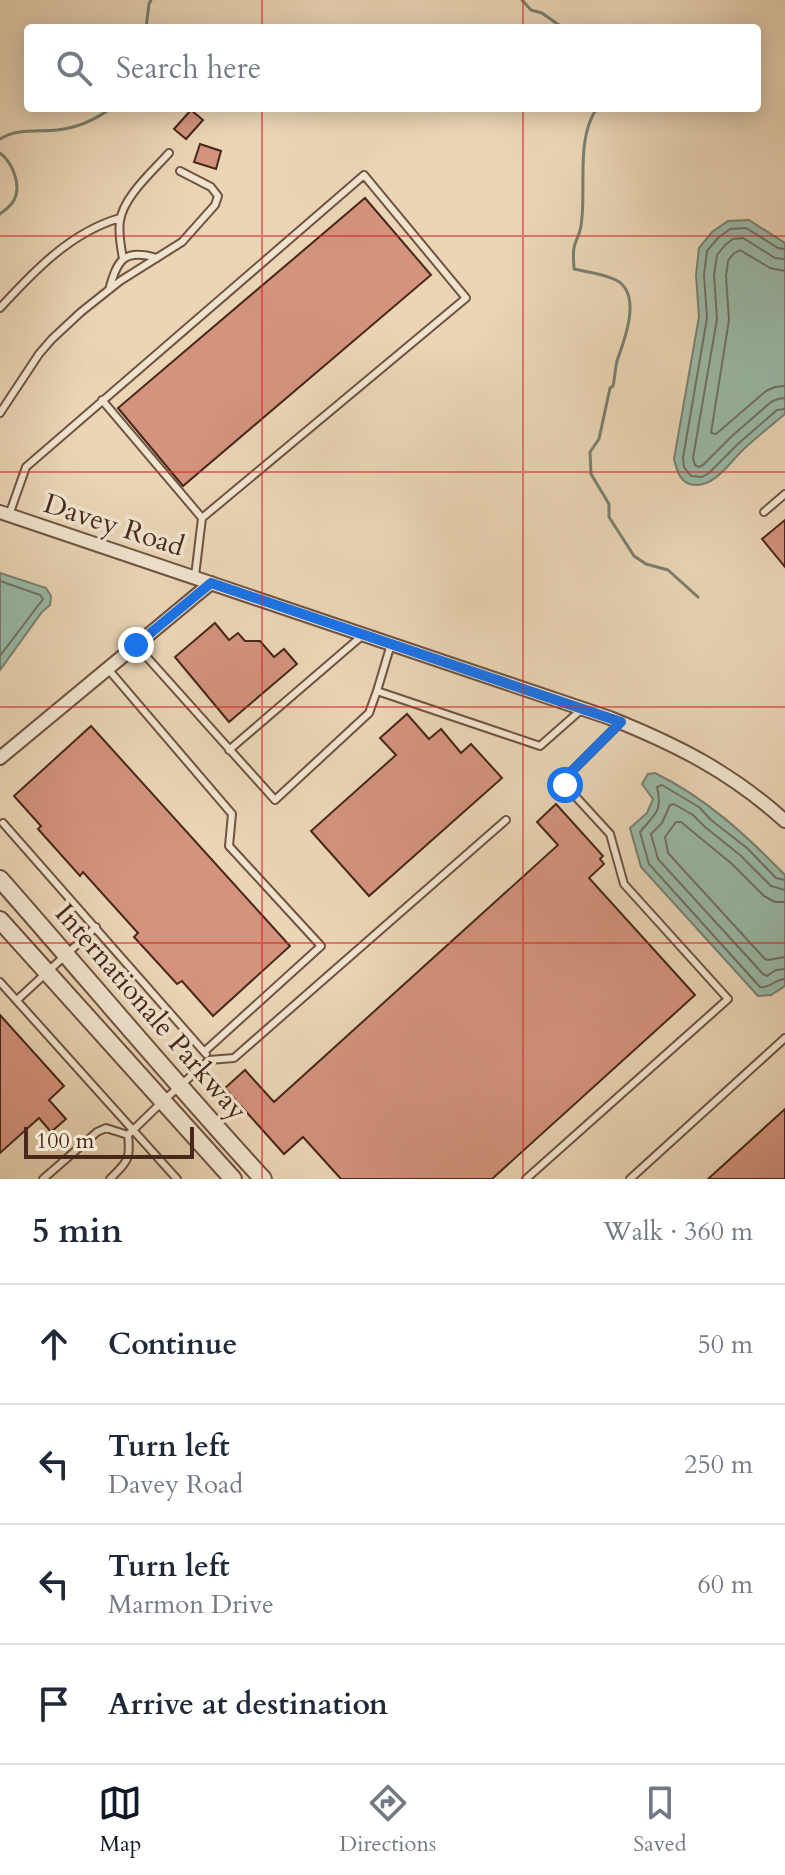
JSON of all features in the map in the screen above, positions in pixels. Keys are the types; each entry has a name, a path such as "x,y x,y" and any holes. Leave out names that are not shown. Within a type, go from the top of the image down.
{"street":[{"name":"Davey Road","path":"4,514 621,722 696,756 729,776 785,821"},
{"path":"0,758 211,583"},
{"name":"Internationale Parkway","path":"0,879 179,1087 263,1179"},
{"name":"Internationale Parkway","path":"0,920 233,1179"}],"lane":[{"path":"123,259 120,218 130,197 169,153"},
{"path":"0,413 46,346 81,312 182,242 215,205 218,196 211,187 180,171"},
{"path":"4,514 26,467 364,175 466,298 202,518 195,577"},
{"path":"0,308 35,270 74,240 103,223 120,218"},
{"path":"109,290 115,269 123,259 141,253 157,258"},
{"path":"102,400 202,518"},
{"path":"764,512 785,494"},
{"path":"229,750 363,635"},
{"path":"136,645 275,800 369,713 391,644"},
{"path":"108,669 232,814 229,846 321,946 205,1051"},
{"path":"377,691 540,746 582,709"},
{"path":"526,1179 728,999 624,884 610,834 565,785 566,777 621,722"},
{"path":"110,1179 126,1164 131,1154 131,1133 163,1101 209,1060 234,1058 506,820"},
{"path":"3,823 205,1051 209,1060"},
{"path":"17,1000 96,927"},
{"path":"0,982 131,1133 177,1179"},
{"path":"630,1179 785,1038"},
{"path":"43,1179 97,1132 106,1128 131,1133"}],"water":[{"path":"749,220 785,243 785,414 711,481 691,484 680,477 674,459 699,317 696,275 699,248 712,232 728,221"},
{"path":"0,573 46,588 51,596 50,605 0,670"},
{"path":"655,773 724,818 785,875 785,986 771,995 758,996 641,867 630,828 647,813 653,799 642,784 648,774"}],"building":[{"path":"189,112 203,120 186,139 174,129"},
{"path":"200,144 221,151 216,169 194,162"},
{"path":"365,198 431,275 183,486 118,408"},
{"path":"785,520 785,567 762,539"},
{"path":"215,623 229,640 238,633 245,641 260,641 274,657 284,649 297,664 229,722 175,657"},
{"path":"407,714 429,739 441,729 461,753 471,744 502,778 369,896 311,831 396,755 380,738"},
{"path":"91,726 290,946 213,1016 182,981 177,984 134,937 138,933 83,872 80,876 38,829 41,826 14,796"},
{"path":"556,804 603,856 600,859 604,864 589,878 695,995 492,1179 341,1179 303,1137 284,1154 225,1088 245,1070 274,1102 558,845 537,822"},
{"path":"0,1015 64,1086 49,1100 66,1119 51,1132 39,1118 0,1153"},
{"path":"785,1109 785,1179 708,1179"}],"waterway":[{"path":"146,24 151,0"},
{"path":"522,0 531,10 542,13 557,24"},
{"path":"0,139 20,132 72,127 105,112"},
{"path":"595,112 584,150 583,212 574,250 574,269 616,280 629,296 630,307 599,439 590,452 591,474 609,504 609,517 634,556 646,564 668,570 698,597"},
{"path":"0,153 12,168 17,188 13,202 0,214"}],"route":[{"path":"136,645 211,583 621,722 566,777 565,785"}]}
